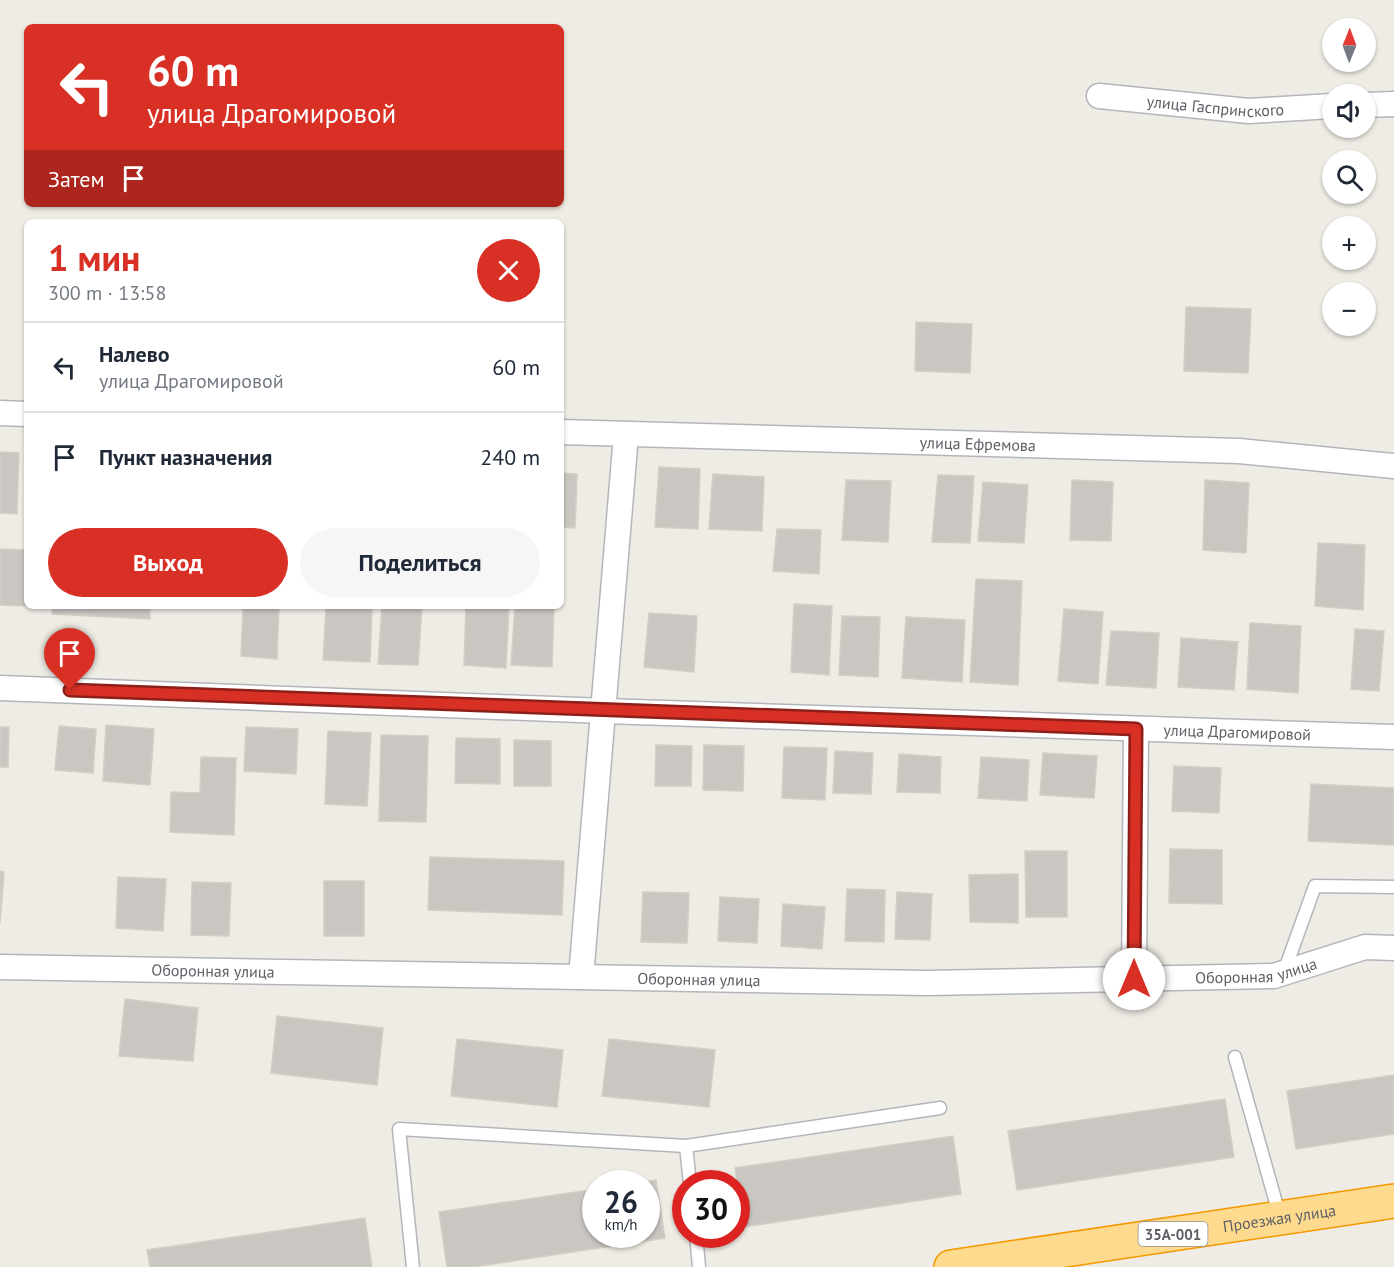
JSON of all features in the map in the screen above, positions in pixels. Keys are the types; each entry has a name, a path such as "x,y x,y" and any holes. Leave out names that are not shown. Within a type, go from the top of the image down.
{"highway":[{"name":"Проезжая улица","path":"951,1267 1001,1263 1394,1201"}],"street":[{"name":"улица Гаспринского","path":"1099,96 1249,111 1322,107"},
{"path":"1376,105 1394,104"},
{"path":"0,413 24,414"},
{"name":"улица Ефремова","path":"564,432 1239,451 1394,466"},
{"path":"581,977 605,711 626,435"},
{"name":"улица Драгомировой","path":"0,688 1394,737"},
{"path":"1134,979 1136,729"},
{"name":"Оборонная улица","path":"0,967 927,983 1274,976 1365,947 1394,948"}],"lane":[{"path":"1284,972 1315,886 1394,887"},
{"path":"1235,1057 1280,1218"},
{"path":"413,1267 399,1129 686,1146 940,1108"},
{"path":"686,1146 689,1170"},
{"path":"697,1248 699,1267"}],"building":[{"path":"1186,307 1251,309 1248,373 1184,371"},
{"path":"916,322 972,324 970,373 915,371"},
{"path":"0,452 19,453 17,514 0,513"},
{"path":"659,467 700,469 698,529 655,527"},
{"path":"564,473 577,474 575,528 564,527"},
{"path":"713,474 764,477 762,531 709,529"},
{"path":"938,475 974,476 970,543 932,542"},
{"path":"846,480 891,481 888,542 842,540"},
{"path":"1072,480 1113,482 1111,541 1070,540"},
{"path":"1205,480 1249,483 1246,553 1203,550"},
{"path":"983,482 1028,485 1024,543 978,541"},
{"path":"777,529 821,530 819,574 773,571"},
{"path":"1318,543 1365,545 1363,610 1315,606"},
{"path":"0,549 24,550 24,606 0,605"},
{"path":"976,579 1022,581 1018,685 970,682"},
{"path":"794,604 832,606 829,675 791,672"},
{"path":"53,609 150,609 150,619 52,614"},
{"path":"243,609 279,609 277,659 241,656"},
{"path":"326,609 372,609 370,662 323,660"},
{"path":"382,609 422,609 418,665 378,664"},
{"path":"466,609 509,609 506,668 464,665"},
{"path":"515,609 554,609 552,667 511,665"},
{"path":"1064,609 1103,612 1098,684 1058,681"},
{"path":"649,613 697,616 694,672 644,667"},
{"path":"842,616 880,617 878,677 839,675"},
{"path":"906,617 965,620 962,682 902,678"},
{"path":"1250,623 1301,626 1298,693 1247,689"},
{"path":"1355,629 1384,631 1379,691 1351,689"},
{"path":"1111,631 1159,633 1156,688 1106,685"},
{"path":"1181,638 1238,642 1234,690 1178,687"},
{"path":"106,725 154,729 150,785 103,781"},
{"path":"59,726 96,729 93,773 55,770"},
{"path":"0,727 9,727 8,767 0,767"},
{"path":"246,727 298,729 296,774 244,771"},
{"path":"328,731 371,733 367,806 325,804"},
{"path":"381,735 428,736 426,822 379,821"},
{"path":"456,738 500,739 500,784 455,783"},
{"path":"514,740 551,741 551,786 514,786"},
{"path":"656,745 692,746 691,786 655,786"},
{"path":"704,745 744,746 743,791 703,790"},
{"path":"784,747 827,748 825,800 782,798"},
{"path":"835,751 873,753 871,794 833,793"},
{"path":"1043,753 1097,756 1094,798 1040,795"},
{"path":"899,754 941,757 940,793 897,792"},
{"path":"201,757 236,758 234,835 170,832 171,792 200,793"},
{"path":"981,757 1029,760 1027,801 978,798"},
{"path":"1174,766 1221,768 1219,813 1172,811"},
{"path":"1311,784 1394,788 1394,845 1308,841"},
{"path":"1170,849 1222,850 1222,904 1169,903"},
{"path":"1025,851 1067,851 1067,917 1026,917"},
{"path":"430,857 564,861 562,915 428,910"},
{"path":"0,871 4,872 0,923"},
{"path":"1018,874 1018,923 970,922 969,875"},
{"path":"118,877 166,879 163,931 116,928"},
{"path":"324,881 364,881 364,936 324,936"},
{"path":"192,882 231,883 229,936 191,935"},
{"path":"847,889 885,890 884,942 845,941"},
{"path":"643,892 689,893 687,943 641,942"},
{"path":"897,892 932,894 930,940 895,939"},
{"path":"720,897 759,899 757,943 718,941"},
{"path":"783,904 825,907 822,949 781,946"},
{"path":"125,999 198,1008 193,1061 119,1056"},
{"path":"277,1016 383,1028 377,1085 271,1073"},
{"path":"457,1039 563,1050 557,1107 451,1096"},
{"path":"609,1039 715,1050 709,1107 602,1096"},
{"path":"1394,1075 1394,1134 1296,1149 1287,1091"},
{"path":"1225,1099 1234,1157 1017,1190 1008,1131"},
{"path":"953,1136 961,1194 750,1226 750,1170 735,1170 735,1168"},
{"path":"582,1191 582,1248 599,1248 473,1267 447,1267 439,1212"},
{"path":"660,1206 665,1238 660,1239"},
{"path":"365,1218 372,1267 150,1267 147,1250"}],"route":[{"path":"70,690 1136,729 1134,979"}]}
